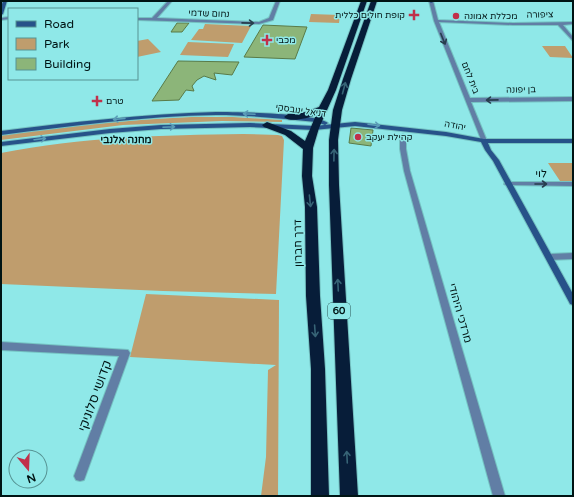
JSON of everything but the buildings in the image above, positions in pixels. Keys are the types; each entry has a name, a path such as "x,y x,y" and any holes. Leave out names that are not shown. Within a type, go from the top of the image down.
{"highway":[{"name":"דרך חברון","path":"320,496 318,370 313,302 312,221 307,176 308,148 315,124 332,90 364,1"},
{"name":"60","path":"349,496 334,184 335,126 354,55 374,1"},
{"path":"288,117 306,115 322,109"},
{"path":"267,125 285,132 308,148"}],"street":[{"path":"1,14 5,1"},
{"path":"153,20 170,1"},
{"name":"נחום שדמי","path":"138,19 250,23 264,22 271,19 278,1"},
{"name":"בית לחם","path":"431,1 436,21 488,150 496,160 573,302"},
{"name":"ציפורה","path":"436,21 513,24 573,23"},
{"path":"559,23 573,40"},
{"name":"בן יפונה","path":"468,100 573,99"},
{"name":"דניאל ינובסקי","path":"1,133 151,116 233,114 288,117 315,124"},
{"name":"דניאל ינובסקי","path":"1,145 11,142 161,127 315,124 335,126"},
{"name":"יהודה","path":"335,126 368,124 446,134 484,141 573,141"},
{"path":"1,129 30,129"},
{"name":"מרדכי היהודי","path":"403,136 403,149 407,172 499,496"},
{"path":"496,160 496,146 501,141"},
{"name":"לוי","path":"508,184 573,184"},
{"path":"549,256 573,256"},
{"name":"קדושי סלוניקי","path":"1,346 125,352 80,476"}],"green space":[{"path":"311,14 340,15 339,23 309,22"},
{"path":"205,24 251,26 242,43 191,40 199,29 203,29"},
{"path":"148,39 161,52 138,57 138,41"},
{"path":"188,42 234,44 228,57 180,55"},
{"path":"542,46 565,46 573,58 550,57"},
{"path":"192,117 233,117 282,120 282,122 222,121 123,125 1,140 1,135 49,129"},
{"path":"243,134 278,135 282,136 284,140 276,294 1,284 1,153 61,143 91,140 152,136"},
{"path":"548,163 573,163 573,181 560,181"},
{"path":"146,294 279,300 278,496 261,496 266,457 268,370 276,365 130,357"}],"place":[{"name":"קופת חולים כללית","path":"414,15"},
{"name":"מכללת אמונה","path":"456,16"},
{"name":"מכבי","path":"267,40"},
{"name":"טרם","path":"97,101"},
{"name":"קהילת יעקב","path":"358,137"}],"district":[{"name":"מחנה אלנבי","path":"126,140"}]}
